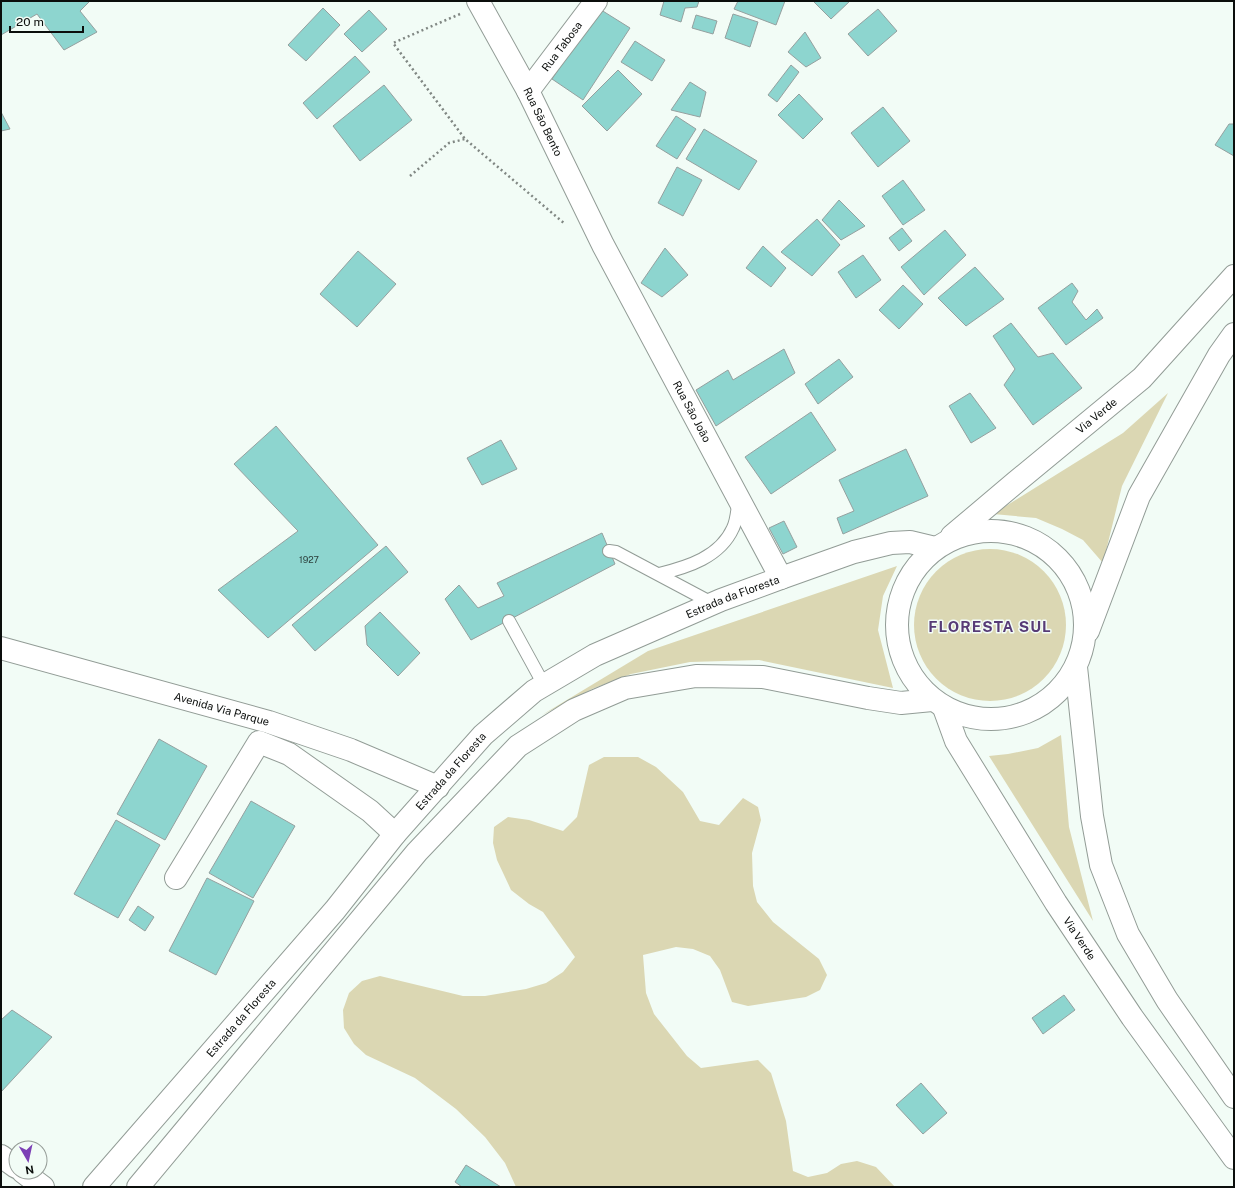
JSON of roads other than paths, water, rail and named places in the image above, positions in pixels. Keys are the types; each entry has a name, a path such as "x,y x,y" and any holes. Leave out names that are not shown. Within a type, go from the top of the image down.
{"main road":[{"name":"Rua Tabosa","path":"528,91 596,1"},
{"name":"Rua São Bento","path":"479,3 528,91 603,245"},
{"name":"Rua São João","path":"603,245 781,578"},
{"name":"Via Verde","path":"1234,276 1142,378 940,545 911,574 897,606 897,641 908,674 938,704 956,741 1056,903 1132,1017 1234,1158"},
{"path":"138,1187 417,852 518,746 574,710 625,688 696,676 762,677 868,698 901,703 938,704 968,717 994,720 1019,716 1042,705 1062,688 1076,667 1082,653 1085,639 1139,496 1227,349 1234,334"},
{"path":"940,545 974,532 1004,531 1032,540 1057,557 1075,581 1085,609 1085,639"},
{"name":"Estrada da Floresta","path":"94,1187 335,910 395,834 483,735 534,691 595,655 712,604 781,578 854,552 891,543 910,542 940,545"},
{"name":"Avenida Via Parque","path":"1,648 269,722 351,750 438,786"},
{"path":"1076,667 1092,816 1101,865 1128,934 1168,1000 1234,1097"},
{"path":"176,878 259,742 269,722"},
{"path":"259,742 288,754 370,811 395,834"},
{"path":"34,1180 43,1187"}],"lane":[{"path":"659,574 689,565 707,557 721,545 734,527 739,499"},
{"path":"609,551 616,552 659,574 712,604"},
{"path":"509,621 544,685"}],"district":[{"name":"FLORESTA SUL","path":"990,627"}]}
